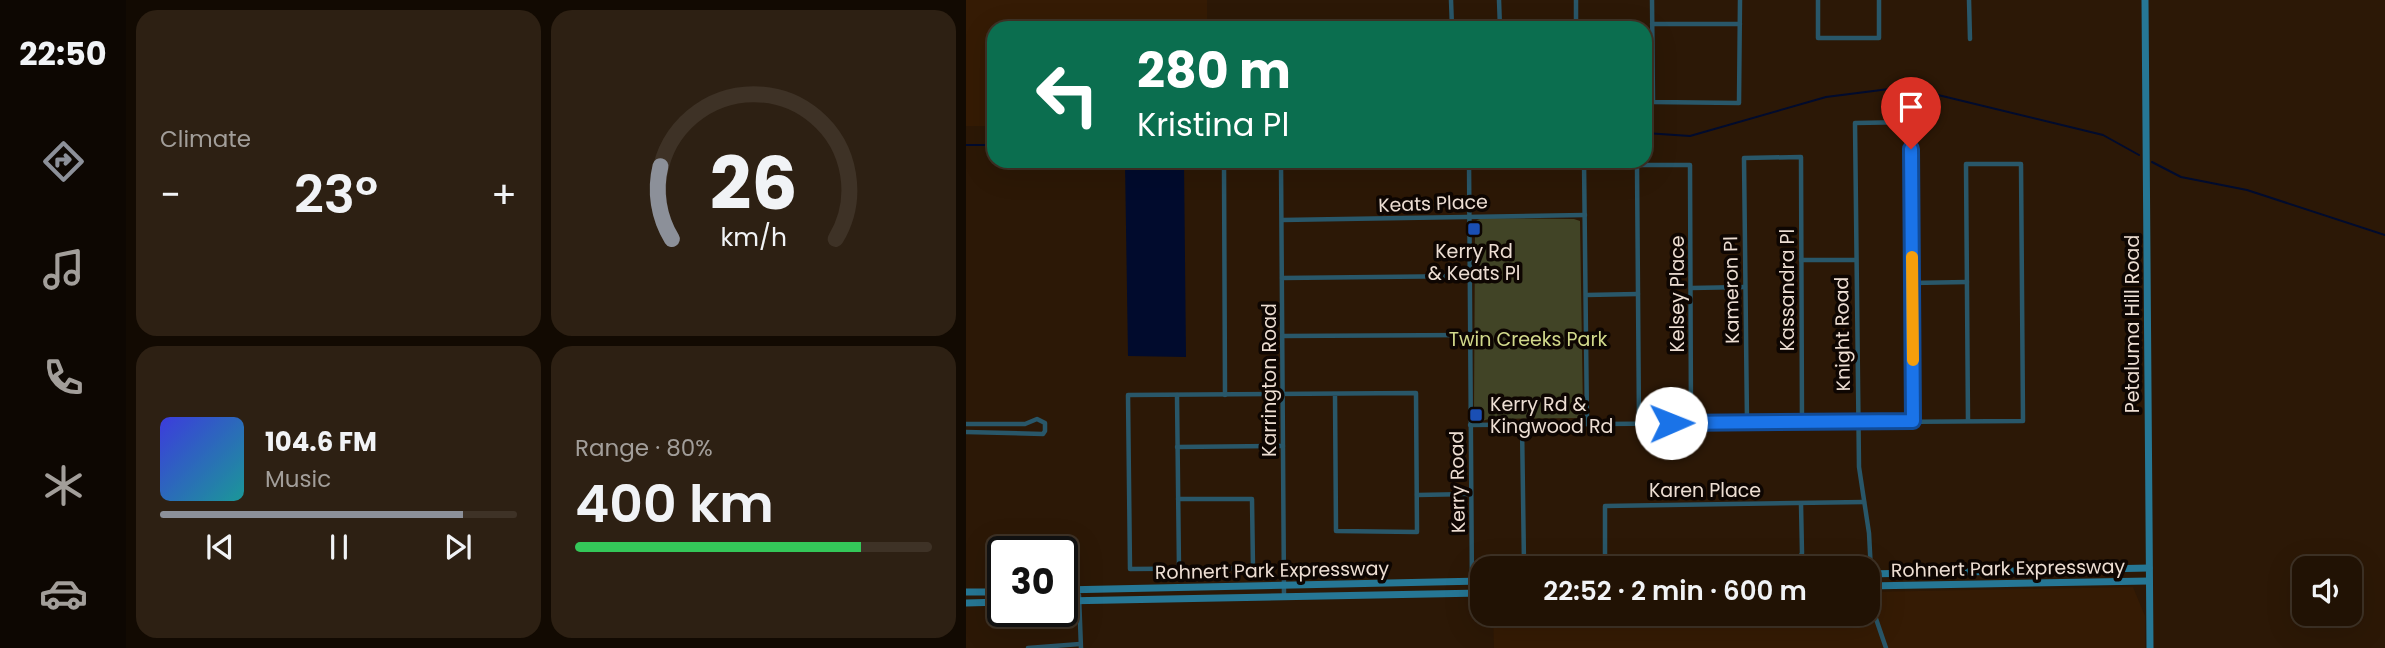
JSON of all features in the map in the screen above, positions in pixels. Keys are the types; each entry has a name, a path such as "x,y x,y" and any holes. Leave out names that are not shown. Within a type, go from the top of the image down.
{"main road":[{"name":"Petaluma Hill Road","path":"2145,0 2150,648"},
{"name":"Rohnert Park Expressway","path":"1880,574 2149,568"},
{"name":"Rohnert Park Expressway","path":"1880,586 2149,581"},
{"name":"Rohnert Park Expressway","path":"1078,590 1470,582"},
{"path":"966,592 987,592"},
{"name":"Rohnert Park Expressway","path":"1079,598 1470,593"},
{"path":"966,603 987,602"}],"street":[{"path":"1451,0 1452,21"},
{"path":"1499,0 1500,21"},
{"path":"1576,0 1576,21"},
{"path":"1652,0 1653,102 1739,103 1740,0"},
{"path":"1818,0 1818,38 1879,38 1879,0"},
{"path":"1969,0 1970,39"},
{"path":"1652,24 1740,24"},
{"name":"Knight Road","path":"1869,556 1869,533 1860,483 1857,422 1855,123 1910,122 1912,283"},
{"name":"Kameron Pl","path":"1747,422 1744,158 1801,157"},
{"name":"Kassandra Pl","path":"1801,157 1802,423"},
{"path":"1470,425 2023,421 2021,164 1966,164 1968,421"},
{"name":"Kelsey Place","path":"1652,165 1690,165 1691,423"},
{"path":"1224,168 1225,395"},
{"name":"Karrington Road","path":"1281,168 1284,597"},
{"name":"Kerry Road","path":"1469,168 1471,556"},
{"path":"1584,168 1587,424"},
{"name":"Kelsey Place","path":"1637,168 1638,294"},
{"name":"Keats Place","path":"1282,220 1585,215"},
{"path":"1801,260 1856,260"},
{"path":"1282,278 1469,276"},
{"path":"1913,421 1912,283 1967,282"},
{"path":"1691,288 1745,287"},
{"path":"1586,295 1638,294 1639,423"},
{"path":"1283,336 1469,335"},
{"path":"1178,499 1252,499 1253,568 1129,569 1128,395 1283,394 1335,394 1416,394 1417,532 1336,531 1335,394"},
{"path":"1177,395 1179,569"},
{"path":"966,425 1025,424 1037,419 1045,423 1046,427 1043,434 1038,435 1023,432 966,432"},
{"path":"1522,425 1524,556"},
{"path":"1177,447 1283,446"},
{"path":"1417,495 1471,494"},
{"name":"Karen Place","path":"1605,556 1605,506 1864,502"},
{"path":"1801,503 1801,556"},
{"path":"1028,648 1081,646 1079,598"},
{"name":"Knight Road","path":"1878,626 1886,648"}],"shaded area":[{"path":"966,0 1207,0 1207,21 987,21 987,126 966,126"},
{"path":"2133,587 2145,616 2145,648 1494,648 1493,626 1880,626 1880,592"}],"green space":[{"name":"Twin Creeks Park","path":"1477,220 1580,221 1583,413 1580,418 1482,421 1476,417 1473,226"}],"water":[{"path":"1125,168 1184,168 1186,357 1128,356"}],"waterway":[{"path":"1652,133 1690,136 1826,97 1905,87 2103,135 2139,155"},
{"path":"966,145 987,145"},
{"path":"2152,162 2181,177 2247,190 2385,235"}],"slow traffic":[{"path":"1912,257 1913,360"}],"place":[{"name":"Kerry Rd & Keats Pl","path":"1474,229"},
{"name":"Kerry Rd & Kingwood Rd","path":"1476,415"}],"route":[{"path":"1671,423 1913,421 1911,149"}]}
